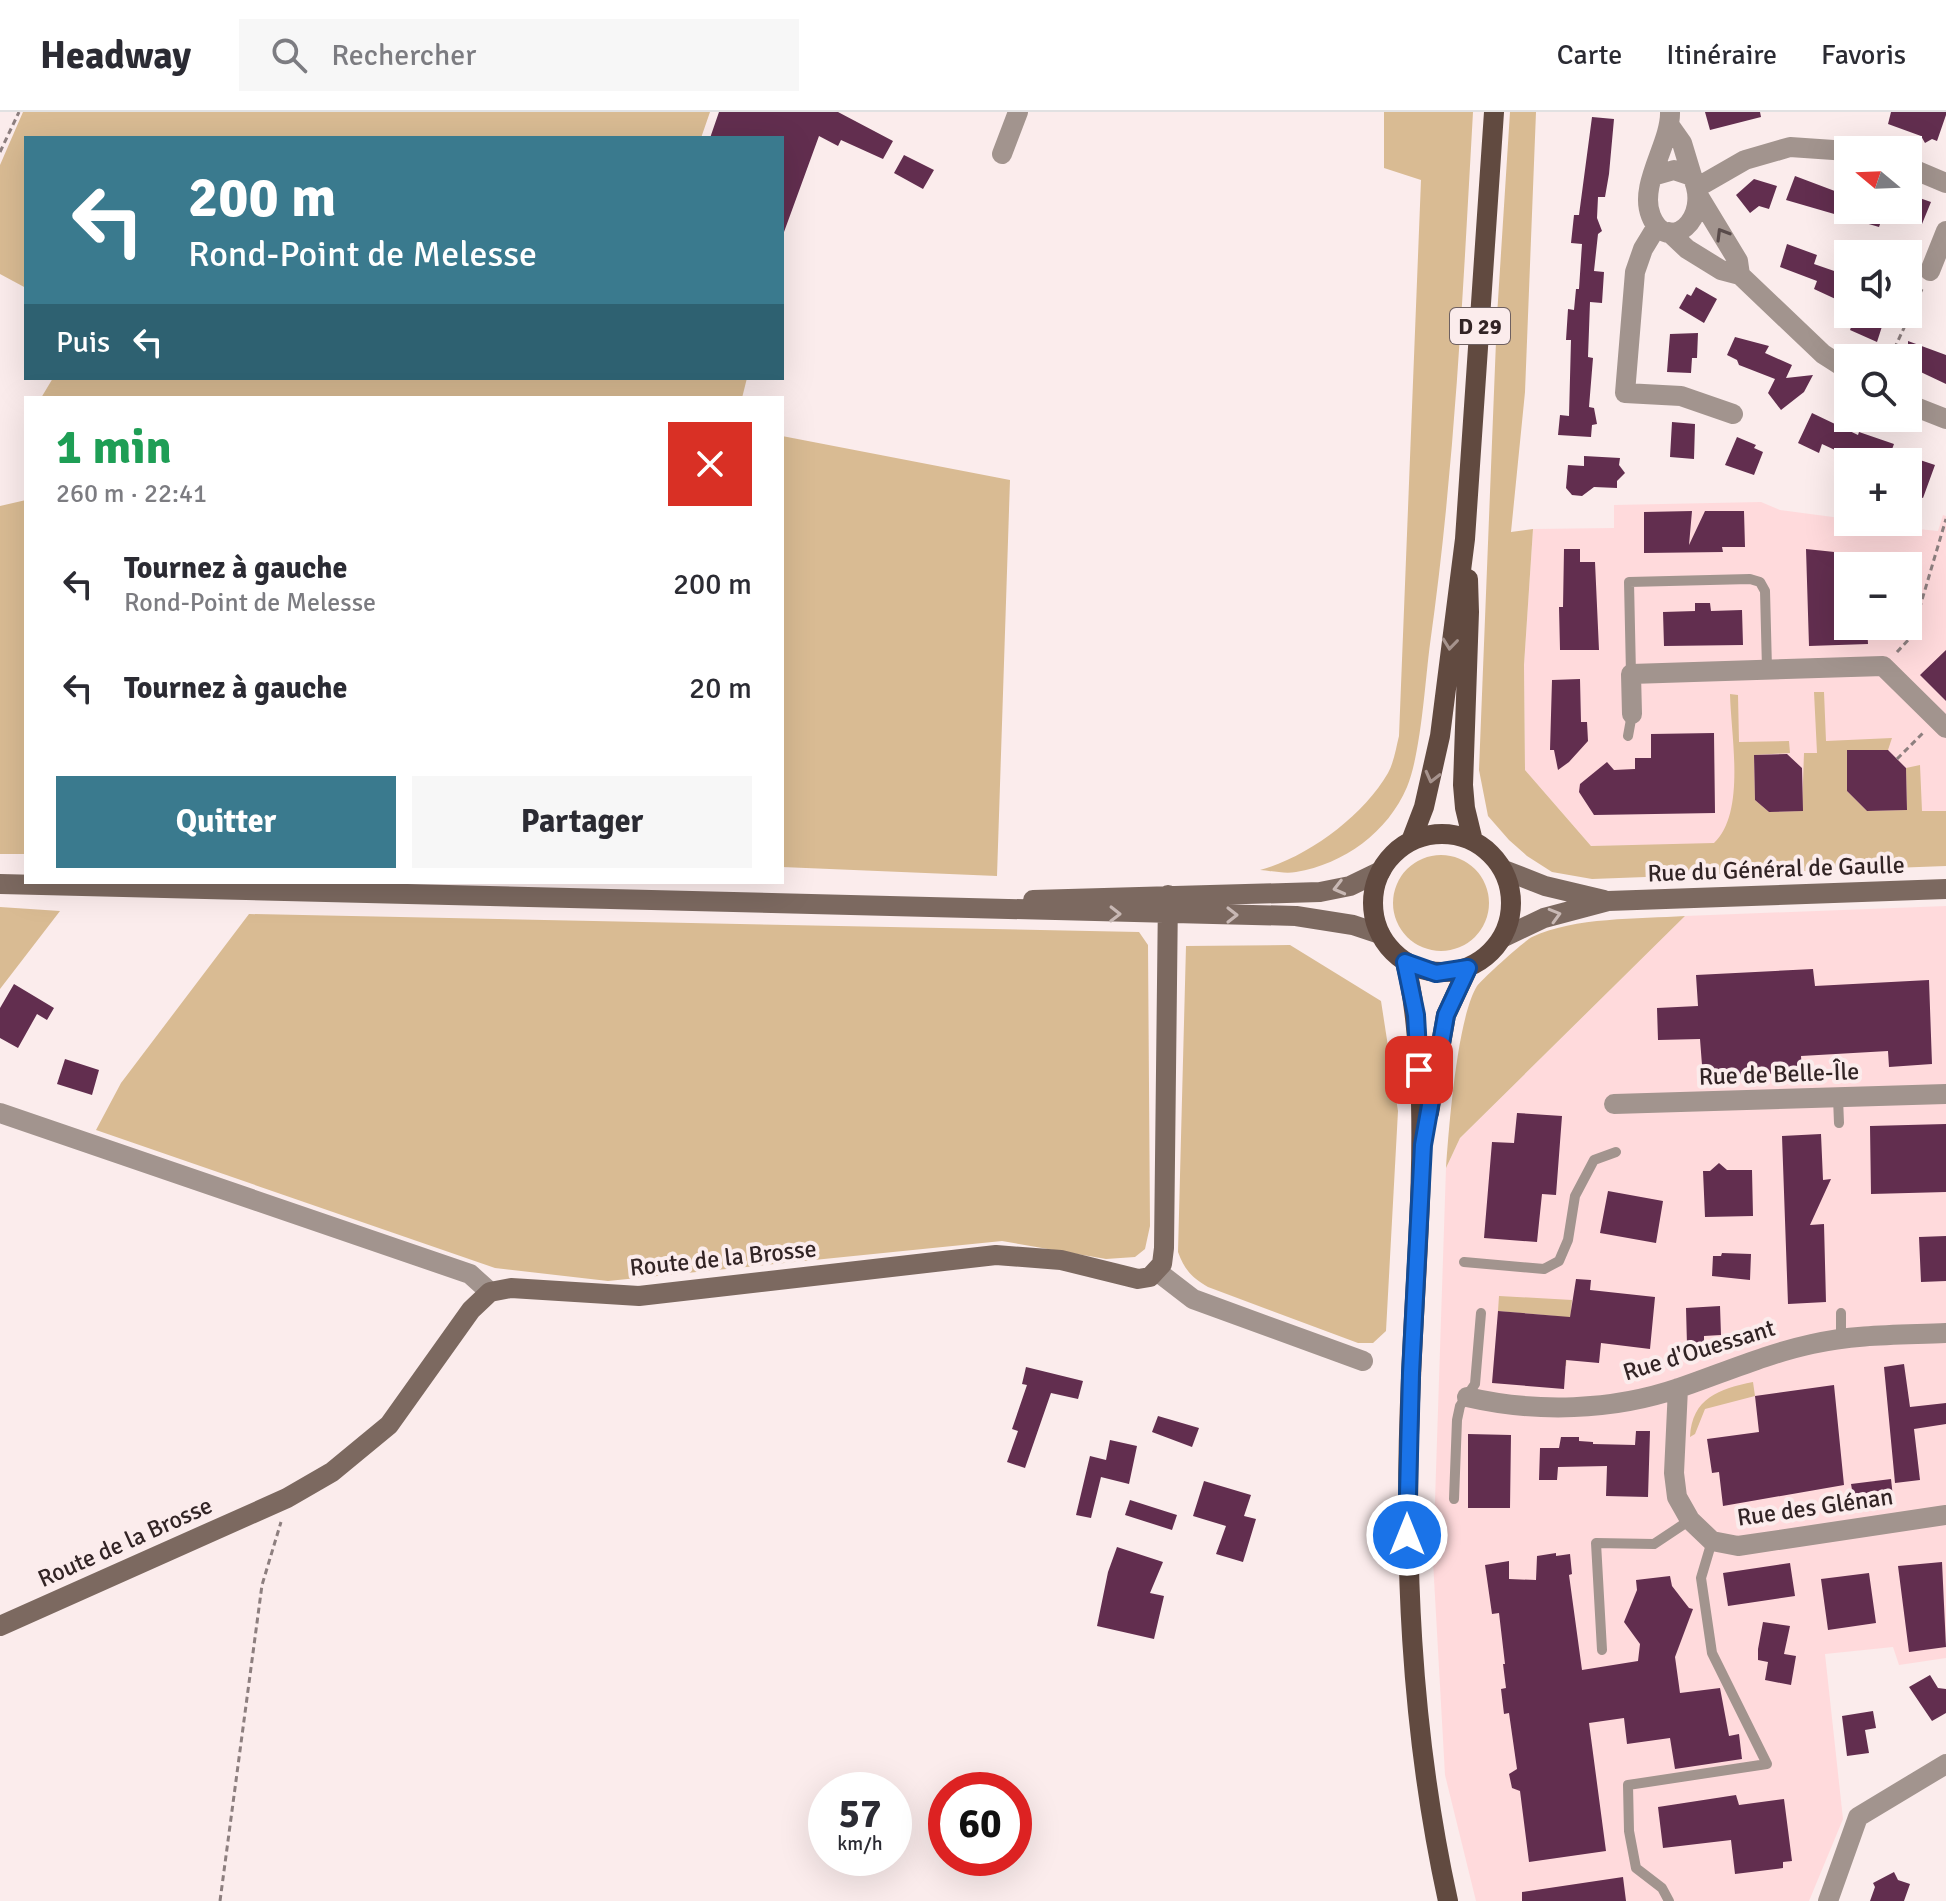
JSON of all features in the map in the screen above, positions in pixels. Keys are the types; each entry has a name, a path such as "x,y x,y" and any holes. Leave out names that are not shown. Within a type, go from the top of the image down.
{"main road":[{"name":"D 29","path":"1411,841 1424,807 1440,736 1465,539 1494,112"},
{"name":"D 29","path":"1465,539 1469,612 1463,785 1473,841"},
{"path":"1443,834 1473,841 1496,858 1504,870 1512,904 1504,937 1488,955 1468,968 1436,973 1405,962 1395,955 1380,934 1373,902 1381,871 1399,849 1411,841 1443,834"},
{"name":"Rue du Général de Gaulle","path":"1504,870 1545,886 1608,901"},
{"path":"0,884 587,900 982,906 1046,912 1320,892 1350,886 1381,871"},
{"name":"Rue du Général de Gaulle","path":"1504,937 1544,918 1608,901 1946,889"},
{"path":"1168,905 1321,918 1380,934"},
{"path":"1158,1272 1164,1248 1168,905"},
{"path":"1405,962 1416,1015 1423,1145 1408,1442 1408,1575 1421,1745 1448,1901"},
{"path":"1423,1145 1446,1015 1468,968"},
{"name":"Route de la Brosse","path":"0,1626 287,1498 332,1472 389,1425 471,1310 490,1292 511,1288 639,1296 996,1255 1052,1258 1138,1279 1158,1272"}],"street":[{"path":"1002,154 1018,112"},
{"path":"1670,119 1653,176 1649,214 1687,249 1721,270 1740,275 1834,361"},
{"path":"1670,119 1682,143 1696,186 1738,261 1740,275"},
{"path":"1696,186 1745,160 1790,147 1834,150"},
{"path":"1653,176 1674,170 1696,186"},
{"path":"1922,173 1946,183"},
{"path":"1663,229 1679,232 1689,226 1697,213 1696,186"},
{"path":"1663,229 1643,249 1635,272 1625,393 1681,396 1733,414"},
{"path":"1930,271 1946,231"},
{"path":"1922,410 1946,419"},
{"path":"1632,714 1631,674 1883,666 1946,728"},
{"name":"Rue de Belle-Île","path":"1614,1104 1946,1094"},
{"path":"0,1113 470,1274 490,1292"},
{"path":"1158,1272 1193,1299 1363,1361"},
{"name":"Rue d'Ouessant","path":"1467,1397 1514,1407 1588,1406 1678,1388 1746,1361 1841,1338 1946,1333"},
{"name":"Rue des Glénan","path":"1678,1388 1674,1473 1677,1497 1690,1520 1712,1541 1738,1546 1946,1515"},
{"path":"1828,1901 1858,1817 1946,1764"}],"lane":[{"path":"1631,674 1629,582 1750,579 1760,582 1765,591 1767,669"},
{"path":"1628,736 1632,714"},
{"path":"1838,1098 1839,1123"},
{"path":"1464,1262 1544,1269 1559,1261 1568,1240 1575,1196 1594,1160 1616,1152"},
{"path":"1454,1499 1457,1420 1460,1406 1475,1384 1481,1313"},
{"path":"1841,1313 1841,1338"},
{"path":"1602,1650 1596,1543 1654,1544 1690,1520"},
{"path":"1669,1901 1662,1888 1636,1868 1629,1831 1628,1785 1767,1764 1712,1653 1701,1578 1712,1541"}],"path":[{"path":"0,152 19,112"},
{"path":"1896,344 1930,271"},
{"path":"1883,666 1911,637 1946,519"},
{"path":"1897,759 1923,733"},
{"path":"220,1901 262,1585 287,1498"}],"shaded area":[{"path":"23,112 710,112 702,136 24,136 24,287 0,274 0,165"},
{"path":"1384,112 1473,112 1452,445 1419,737 1407,787 1399,803 1376,832 1347,853 1314,868 1292,873 1260,870 1315,845 1349,819 1388,773 1399,736 1421,180 1384,168"},
{"path":"1510,112 1536,112 1525,392 1511,532 1533,529 1524,665 1525,770 1591,846 1714,843 1724,830 1733,794 1730,694 1738,695 1739,742 1789,741 1790,753 1754,755 1755,800 1769,812 1802,811 1804,753 1817,753 1814,692 1824,692 1826,741 1892,738 1888,750 1847,750 1847,791 1867,811 1907,810 1906,768 1920,765 1922,811 1946,811 1946,866 1592,879 1552,872 1527,856 1488,816 1479,770 1497,316"},
{"path":"52,380 746,380 742,396 42,396"},
{"path":"784,436 1010,480 997,876 784,867"},
{"path":"24,500 24,854 0,854 0,506"},
{"path":"1761,502 1780,510 1834,517 1834,536 1922,536 1922,529 1938,531 1943,515 1946,516 1946,861 1689,845 1591,846 1525,770 1524,665 1533,529 1614,528 1614,505"},
{"path":"1441,855 1459,859 1475,869 1485,885 1489,903 1485,921 1475,937 1459,947 1441,951 1423,947 1407,937 1397,921 1393,903 1397,885 1407,869 1423,859"},
{"path":"1946,906 1946,1658 1899,1665 1893,1647 1825,1654 1843,1819 1809,1901 1476,1901 1445,1775 1433,1561 1446,1168 1460,1138 1685,916"},
{"path":"0,907 60,911 0,989"},
{"path":"249,914 1139,932 1148,945 1150,1226 1145,1249 1135,1257 1106,1259 1002,1241 608,1281 495,1268 96,1130 121,1083"},
{"path":"1685,916 1460,1138 1446,1168 1459,1047 1470,1002 1480,982 1528,940 1549,930 1607,920"},
{"path":"1290,945 1381,1001 1398,1111 1386,1331 1373,1343 1358,1343 1208,1287 1189,1272 1178,1252 1186,946"},
{"path":"1499,1296 1572,1300 1566,1366 1551,1365 1555,1316 1498,1311"},
{"path":"1753,1382 1755,1396 1705,1409 1695,1434 1690,1437 1696,1413 1702,1404 1719,1392"}],"building":[{"path":"719,112 838,112 893,141 883,159 841,140 838,146 819,136 784,232 784,136 711,136"},
{"path":"1705,112 1760,112 1761,117 1710,130"},
{"path":"1891,112 1946,112 1937,141 1932,139 1925,143 1922,136 1888,124"},
{"path":"1592,117 1614,119 1605,197 1598,197 1597,218 1602,231 1598,234 1594,271 1604,272 1602,303 1590,302 1588,357 1593,358 1589,407 1594,408 1597,424 1592,425 1591,437 1558,435 1560,415 1569,416 1571,340 1566,340 1568,309 1574,310 1576,289 1579,289 1582,244 1571,243 1574,215 1579,215"},
{"path":"904,155 934,170 923,189 894,173"},
{"path":"1795,176 1834,191 1834,214 1786,200"},
{"path":"1754,179 1777,186 1769,209 1759,206 1750,213 1736,195"},
{"path":"1922,199 1931,202 1922,224"},
{"path":"1787,244 1817,255 1814,264 1834,271 1834,298 1814,289 1817,281 1780,267"},
{"path":"1696,287 1717,299 1704,323 1679,308 1687,294 1691,296"},
{"path":"1851,328 1882,328 1877,342"},
{"path":"1698,333 1697,358 1692,358 1691,373 1667,372 1670,334"},
{"path":"1735,337 1769,346 1765,353 1792,365 1786,378 1813,375 1804,392 1781,410 1768,393 1775,379 1739,365 1737,360 1727,355"},
{"path":"1922,346 1946,355 1946,384 1922,373"},
{"path":"1812,413 1834,424 1834,432 1858,435 1859,432 1894,444 1892,448 1834,450 1822,444 1819,453 1798,443"},
{"path":"1672,422 1695,424 1694,459 1670,457"},
{"path":"1737,437 1756,445 1754,448 1763,452 1754,475 1725,465"},
{"path":"1584,456 1620,458 1619,465 1625,473 1617,481 1617,488 1594,487 1582,496 1572,495 1566,488 1568,465 1584,466"},
{"path":"1922,461 1935,465 1922,498"},
{"path":"1692,511 1689,545 1705,511 1744,511 1745,547 1722,547 1723,552 1644,553 1644,512"},
{"path":"1564,549 1580,549 1580,562 1595,562 1599,650 1560,650 1559,607 1563,607"},
{"path":"1806,549 1834,552 1834,640 1868,640 1868,644 1809,646"},
{"path":"1695,603 1710,603 1711,611 1742,610 1743,645 1664,646 1663,612 1695,611"},
{"path":"1946,650 1946,701 1920,675"},
{"path":"1580,679 1581,722 1587,722 1588,741 1558,770 1554,750 1550,750 1552,680"},
{"path":"1714,733 1715,813 1594,815 1579,792 1580,784 1607,762 1614,770 1635,769 1635,758 1651,758 1651,734"},
{"path":"1847,750 1888,750 1906,768 1907,810 1867,811 1847,791"},
{"path":"1787,754 1802,768 1803,811 1769,812 1755,800 1754,755"},
{"path":"1813,969 1815,986 1929,980 1932,1064 1889,1067 1888,1051 1801,1056 1802,1072 1703,1078 1700,1039 1658,1040 1657,1008 1698,1006 1696,975"},
{"path":"14,984 54,1008 47,1020 37,1014 18,1048 0,1038 0,1008"},
{"path":"65,1059 99,1070 92,1095 57,1084"},
{"path":"1517,1113 1562,1116 1556,1195 1542,1194 1537,1242 1484,1238 1492,1142 1514,1143"},
{"path":"1946,1124 1946,1192 1871,1194 1870,1126"},
{"path":"1821,1134 1823,1180 1831,1179 1810,1225 1824,1224 1826,1302 1788,1304 1782,1136"},
{"path":"1719,1163 1727,1170 1752,1170 1753,1216 1705,1217 1703,1171 1710,1171"},
{"path":"1608,1191 1663,1201 1656,1243 1600,1233"},
{"path":"1946,1236 1946,1281 1921,1282 1919,1237"},
{"path":"1722,1253 1751,1254 1750,1280 1712,1276 1713,1256 1721,1256"},
{"path":"1576,1279 1591,1280 1590,1290 1655,1297 1650,1349 1601,1343 1599,1363 1566,1360 1564,1389 1492,1383 1498,1311 1570,1317"},
{"path":"1720,1306 1721,1335 1704,1336 1704,1344 1687,1345 1686,1308"},
{"path":"1904,1364 1910,1407 1946,1403 1946,1424 1914,1429 1920,1480 1895,1483 1884,1367"},
{"path":"1026,1367 1083,1381 1078,1399 1051,1393 1025,1468 1007,1462 1018,1431 1012,1429 1027,1385 1022,1384"},
{"path":"1834,1385 1844,1485 1723,1506 1719,1472 1712,1473 1707,1439 1759,1432 1755,1396"},
{"path":"1158,1416 1199,1428 1192,1447 1152,1432"},
{"path":"1636,1431 1650,1431 1648,1497 1606,1496 1607,1466 1558,1467 1557,1480 1539,1480 1540,1448 1559,1448 1561,1437 1579,1437 1579,1441 1593,1444 1635,1445"},
{"path":"1468,1434 1511,1435 1510,1508 1468,1508"},
{"path":"1110,1440 1137,1446 1129,1484 1101,1477 1091,1518 1076,1515 1090,1456 1106,1460"},
{"path":"1891,1479 1893,1497 1854,1501 1851,1484"},
{"path":"1204,1481 1251,1495 1244,1516 1256,1519 1243,1562 1216,1554 1226,1526 1193,1516"},
{"path":"1130,1500 1177,1515 1172,1530 1125,1515"},
{"path":"1117,1547 1163,1562 1150,1593 1164,1596 1154,1639 1097,1626 1108,1572"},
{"path":"1556,1553 1556,1556 1570,1554 1572,1574 1569,1575 1582,1670 1638,1661 1640,1644 1624,1622 1637,1590 1636,1580 1670,1576 1672,1586 1693,1609 1675,1657 1680,1693 1720,1688 1729,1736 1739,1734 1742,1759 1675,1769 1670,1738 1627,1744 1624,1718 1589,1723 1606,1851 1529,1862 1520,1791 1512,1788 1509,1774 1517,1769 1509,1713 1504,1714 1501,1689 1506,1688 1505,1664 1499,1613 1492,1614 1485,1565 1509,1561 1509,1579 1536,1580 1537,1556"},
{"path":"1942,1562 1946,1647 1909,1652 1898,1566"},
{"path":"1790,1563 1795,1596 1728,1606 1723,1573"},
{"path":"1869,1573 1876,1623 1828,1630 1821,1579"},
{"path":"1763,1622 1790,1626 1784,1654 1796,1656 1791,1685 1765,1680 1768,1662 1758,1660"},
{"path":"1930,1675 1938,1688 1946,1689 1946,1713 1932,1721 1909,1687"},
{"path":"1873,1711 1876,1728 1865,1730 1869,1753 1847,1756 1842,1716"},
{"path":"1736,1795 1739,1805 1784,1799 1792,1861 1783,1862 1783,1868 1735,1874 1731,1840 1663,1848 1658,1807"},
{"path":"1894,1872 1898,1880 1910,1884 1904,1901 1870,1901 1875,1887 1873,1883"},
{"path":"1623,1877 1626,1901 1522,1901 1522,1892"}],"route":[{"path":"1407,1535 1408,1442 1423,1145 1446,1015 1453,994 1468,968 1436,973 1405,962 1416,1015 1419,1070"}]}
